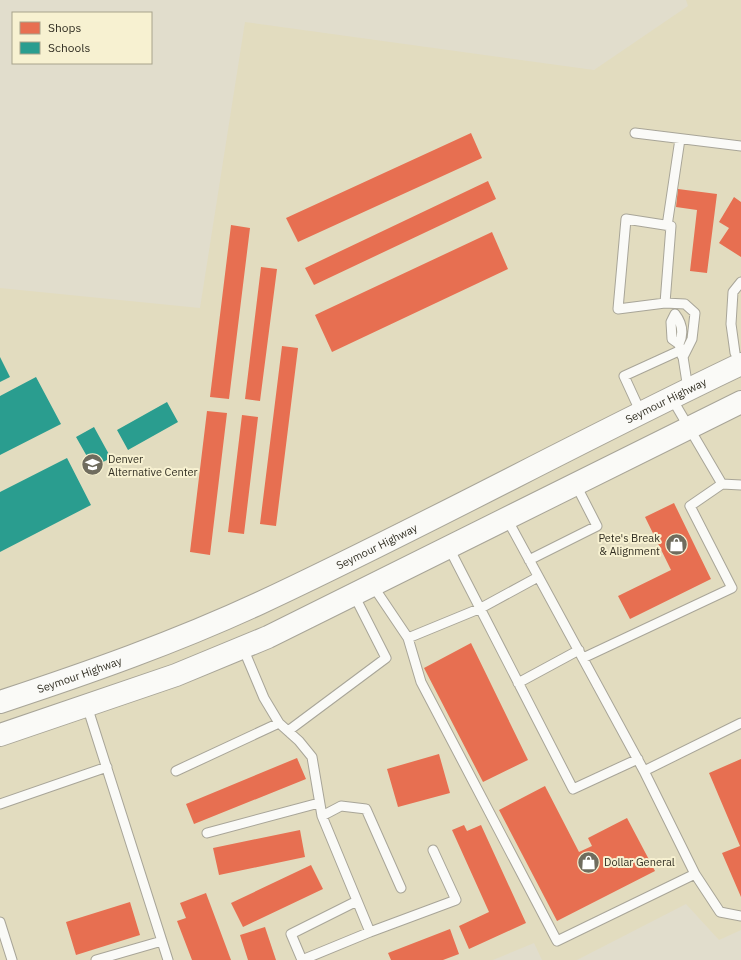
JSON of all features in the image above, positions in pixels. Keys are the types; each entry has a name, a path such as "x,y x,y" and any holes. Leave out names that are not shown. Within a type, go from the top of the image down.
{"main road":[{"name":"Seymour Highway","path":"0,702 144,652 259,604 393,539 687,390 739,355"},
{"path":"0,734 156,682 243,648 410,568 741,402"},
{"path":"393,539 410,568"},
{"path":"144,652 156,682"}],"lane":[{"path":"636,133 741,146"},
{"path":"667,226 680,139"},
{"path":"641,413 624,376 681,350 692,339 695,313 685,304 675,303 618,309 626,219 671,226 665,303"},
{"path":"739,355 731,318 733,292 741,282"},
{"path":"675,303 675,314 681,321 681,350 687,390 690,428 722,484"},
{"path":"518,683 732,588 690,506 722,484 741,485"},
{"path":"530,560 597,526 576,485"},
{"path":"507,519 638,759 695,874 720,912 741,916"},
{"path":"450,548 573,789 638,759"},
{"path":"408,638 481,608 538,577"},
{"path":"364,590 408,638 421,682 557,941 695,874"},
{"path":"288,732 386,658 364,590"},
{"path":"243,648 264,698 279,723 299,740 312,757 322,816 370,932"},
{"path":"87,706 168,960"},
{"path":"176,770 279,723"},
{"path":"644,771 741,723"},
{"path":"0,804 107,767"},
{"path":"207,833 319,803"},
{"path":"322,816 341,806 366,809 401,888"},
{"path":"357,901 291,934 302,960 370,932 456,900 432,850"},
{"path":"0,922 12,960"},
{"path":"96,960 162,941"}],"shaded area":[{"path":"686,0 741,0 741,930 719,940 686,904 577,960 542,960 534,943 493,960 0,960 0,288 200,308 245,22 594,70 688,6"}],"building: Shops":[{"path":"471,133 482,158 298,242 286,218"},
{"path":"488,181 496,199 314,285 305,268"},
{"path":"678,189 717,194 707,273 690,271 697,210 676,207"},
{"path":"734,197 741,202 741,257 719,243 729,228 719,222"},
{"path":"231,225 250,228 229,399 210,397"},
{"path":"492,232 508,269 332,352 315,315"},
{"path":"261,267 277,269 260,401 245,399"},
{"path":"282,346 298,348 276,526 260,524"},
{"path":"207,411 227,413 210,555 190,552"},
{"path":"242,415 258,417 244,534 228,532"},
{"name":"Pete's Break & Alignment","path":"674,503 711,579 630,619 618,596 671,570 645,517"},
{"path":"471,643 528,760 483,782 424,668"},
{"path":"439,754 450,793 398,807 387,769"},
{"path":"297,758 306,779 194,824 186,804"},
{"path":"741,759 741,897 722,853 740,846 709,773"},
{"name":"Dollar General","path":"545,786 579,852 592,846 588,838 627,818 655,871 557,921 499,810"},
{"path":"464,825 467,831 481,825 526,923 469,949 459,926 489,912 452,830"},
{"path":"300,830 305,857 219,875 213,848"},
{"path":"311,865 323,889 243,927 231,903"},
{"path":"206,893 231,960 192,960 177,921 186,918 180,903"},
{"path":"130,902 140,935 76,955 66,922"},
{"path":"265,927 276,960 248,960 240,935"},
{"path":"450,929 459,954 443,960 391,960 388,953"}],"building: Schools":[{"path":"0,357 10,377 0,382"},
{"path":"36,377 61,424 0,455 0,396"},
{"path":"167,402 178,422 128,450 117,430"},
{"path":"94,427 111,458 93,467 76,437"},
{"path":"67,458 91,505 0,552 0,492"}],"place":[{"name":"Denver Alternative Center","path":"93,465"},
{"name":"Pete's Break & Alignment","path":"676,544"},
{"name":"Dollar General","path":"588,862"}]}
